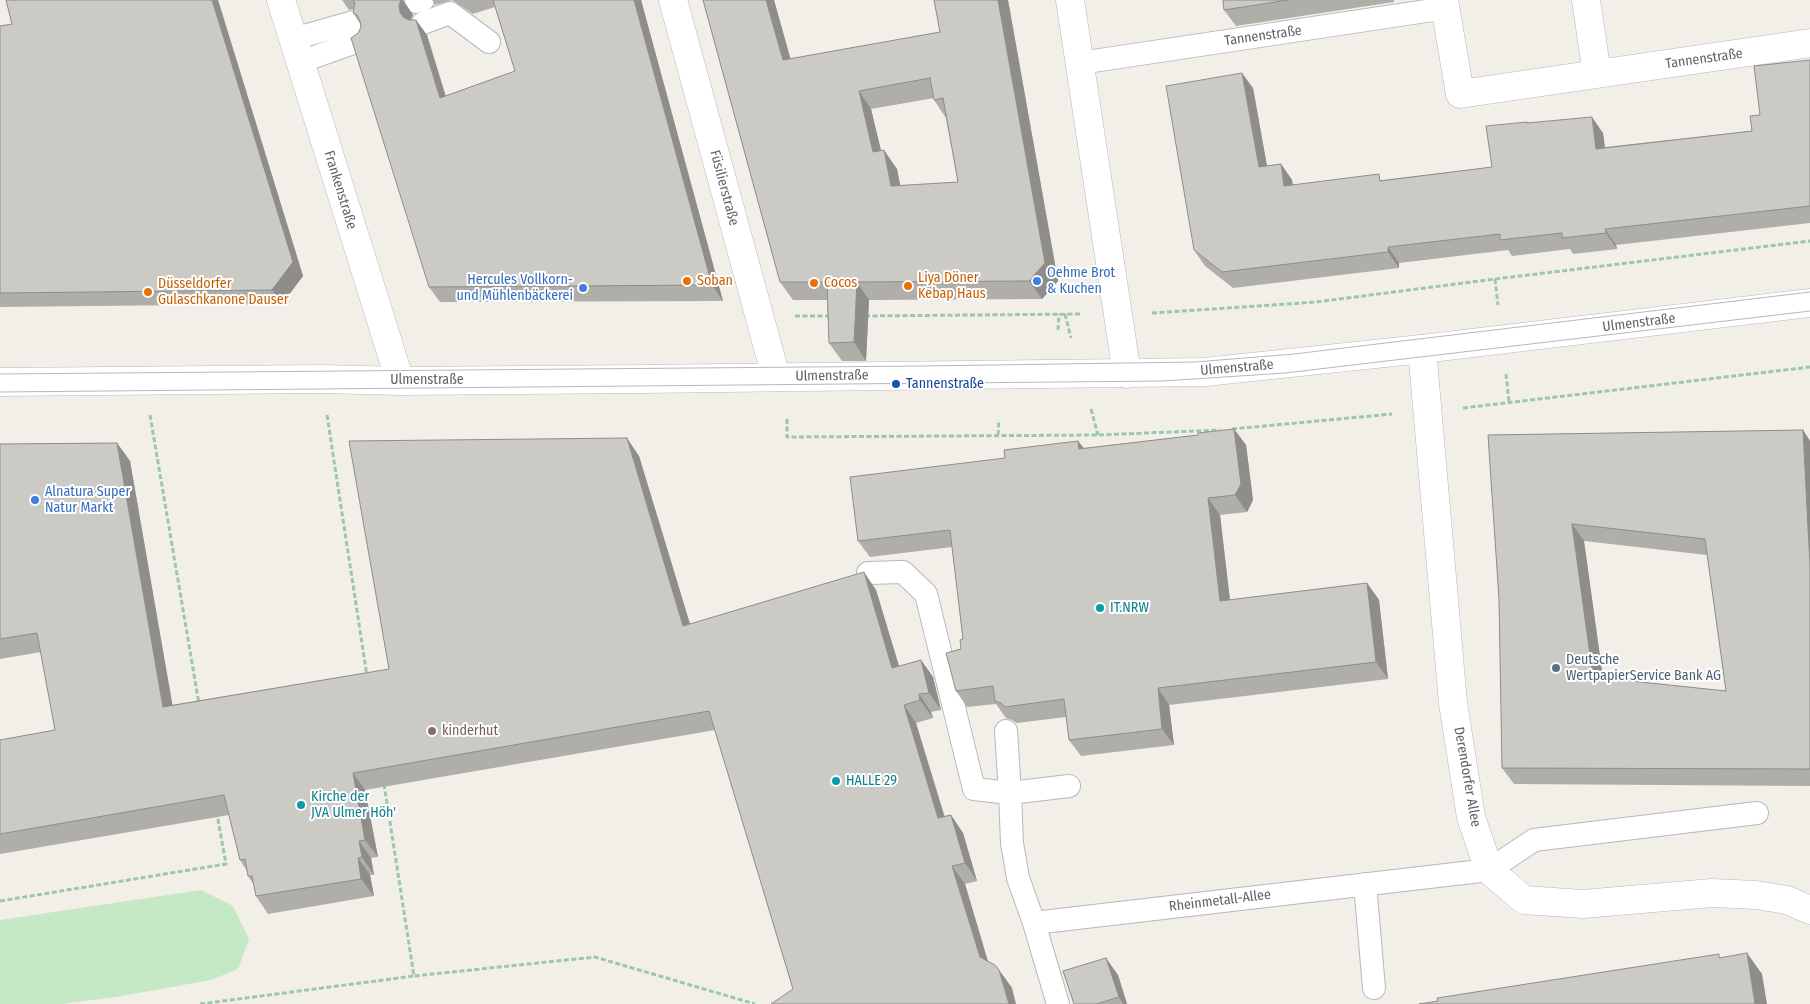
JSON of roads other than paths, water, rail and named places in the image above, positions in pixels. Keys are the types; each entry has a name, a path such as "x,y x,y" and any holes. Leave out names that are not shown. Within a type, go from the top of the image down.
{"street":[{"name":"Frankenstraße","path":"281,0 400,381"},
{"name":"Füsilierstraße","path":"673,0 776,377"},
{"path":"1070,0 1127,374"},
{"path":"1586,0 1597,74"},
{"name":"Tannenstraße","path":"1445,4 1460,94 1810,43"},
{"name":"Ulmenstraße","path":"0,382 322,379 400,381 1206,372 1422,349 1810,303"},
{"name":"Derendorfer Allee","path":"1422,349 1453,703 1471,817 1489,870"},
{"path":"1489,870 1524,900 1583,904 1721,894 1756,895 1787,900 1810,910"}],"lane":[{"name":"Tannenstraße","path":"1080,63 1445,4"},
{"path":"421,8 450,13 490,42"},
{"path":"297,50 356,32"},
{"path":"868,573 903,572 926,594 974,789 1010,793 1069,786"},
{"path":"1006,731 1012,843 1018,878 1034,923 1058,1004"},
{"path":"1489,870 1534,840 1757,813"},
{"name":"Rheinmetall-Allee","path":"1034,923 1489,870"},
{"path":"1365,884 1374,988"}],"tram line":[{"path":"0,374 1195,362 1294,354 1810,292"},
{"path":"0,392 1163,381 1285,373 1810,311"}],"place":[{"name":"Soban","path":"687,281"},
{"name":"Oehme Brot & Kuchen","path":"1037,281"},
{"name":"Cocos","path":"814,283"},
{"name":"Liya Döner Kebap Haus","path":"908,286"},
{"name":"Hercules Vollkorn- und Mühlenbäckerei","path":"583,288"},
{"name":"Düsseldorfer Gulaschkanone Dauser","path":"148,292"},
{"name":"Tannenstraße","path":"896,384"},
{"name":"Alnatura Super Natur Markt","path":"35,500"},
{"name":"IT.NRW","path":"1100,608"},
{"name":"Deutsche WertpapierService Bank AG","path":"1556,668"},
{"name":"kinderhut","path":"432,731"},
{"name":"HALLE 29","path":"836,781"},
{"name":"Kirche der JVA Ulmer Höh'","path":"301,805"}]}
